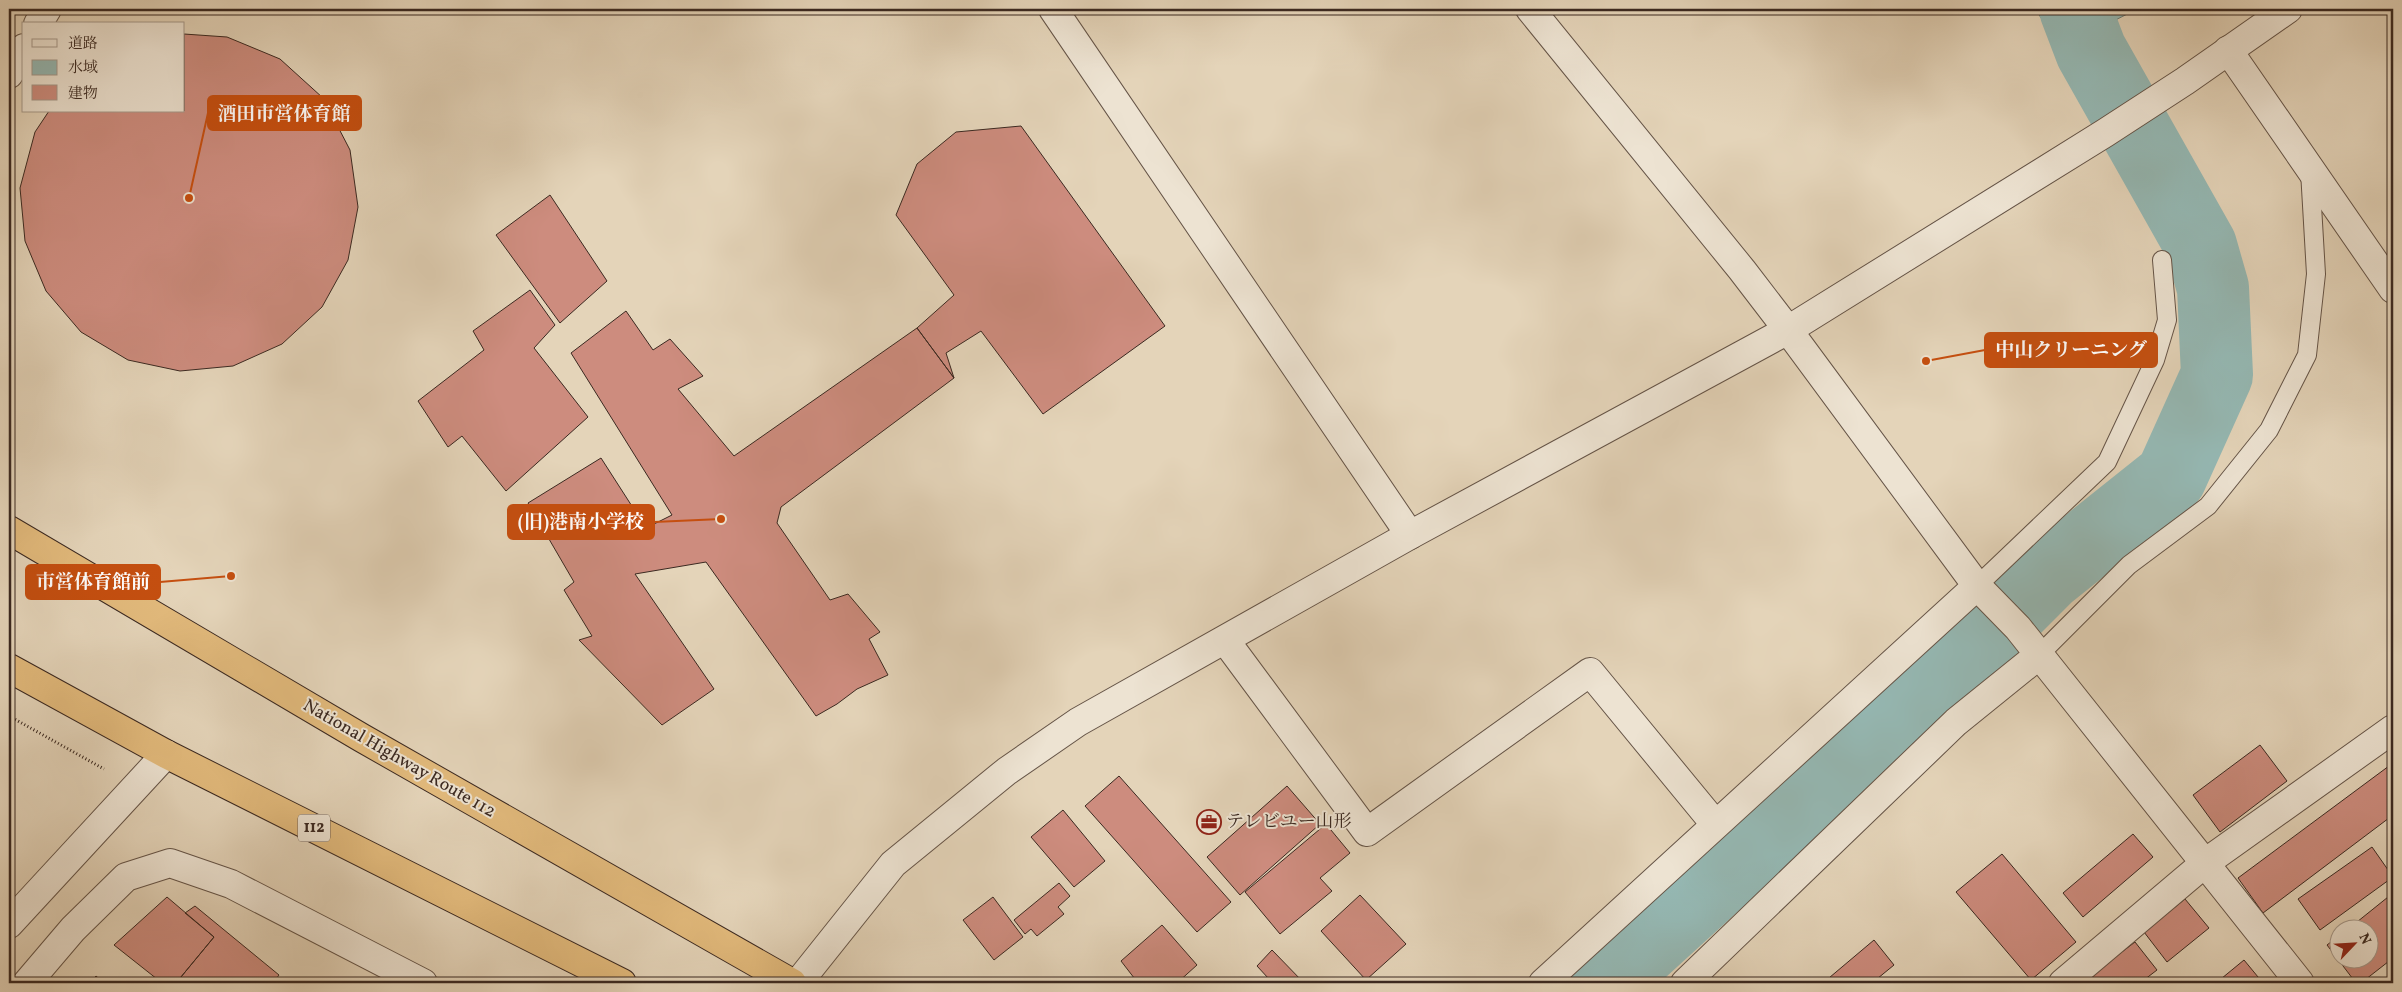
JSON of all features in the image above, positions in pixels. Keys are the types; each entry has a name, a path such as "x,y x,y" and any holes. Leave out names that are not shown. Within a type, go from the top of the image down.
{"highway":[{"name":"National Highway Route 112","path":"9,530 362,738 792,983"},
{"name":"112","path":"9,668 166,754 622,983"}],"street":[{"path":"39,22 47,9"},
{"path":"1053,9 1410,536"},
{"path":"1530,9 1742,270 1977,586 2018,628 2300,983"},
{"path":"798,983 893,864 1007,771 1078,722 1410,536 1788,330 2105,133 2185,81 2288,9"},
{"path":"2228,50 2393,289"},
{"path":"9,74 22,51"},
{"path":"1543,983 1977,586"},
{"path":"1225,640 1367,832 1590,672 1716,824"},
{"path":"1685,983 1956,722 2039,655"},
{"path":"2063,983 2205,863 2393,729"},
{"path":"9,924 166,754"},
{"path":"28,983 73,929 126,877 170,863 231,884 422,983"}],"lane":[{"path":"2039,655 2130,565 2208,506 2269,430 2307,355 2316,274 2310,168"},
{"path":"1977,586 2107,462 2156,360 2167,320 2162,260"}],"path":[{"path":"9,716 108,771"}],"water":[{"path":"2035,9 2137,9 2100,28 2123,68 2089,88"}],"building":[{"path":"185,34 227,37 280,59 323,98 350,150 358,207 348,260 322,307 282,344 233,366 180,371 128,360 81,332 46,291 25,241 20,188 35,132 48,112 185,112"},
{"path":"1021,126 1165,326 1043,414 981,331 946,353 954,378 917,328 954,295 896,215 917,164 956,132"},
{"path":"550,195 607,281 560,323 496,235"},
{"path":"530,290 555,325 534,348 588,417 506,491 462,436 448,447 418,401 484,350 473,331"},
{"path":"626,311 653,350 670,339 703,376 678,389 734,456 917,328 954,378 781,507 777,523 830,600 848,594 880,632 869,639 888,675 857,689 837,704 816,716 706,562 635,574 714,689 662,725 579,640 592,636 564,590 574,582 528,503 601,458 646,528 672,515 571,353"},
{"path":"2260,745 2287,781 2220,832 2193,795"},
{"path":"2393,763 2393,815 2263,913 2238,878"},
{"path":"1119,776 1231,902 1197,932 1085,806"},
{"path":"1287,786 1320,824 1240,895 1207,857"},
{"path":"1063,810 1105,861 1074,887 1031,837"},
{"path":"1326,824 1350,853 1320,878 1332,891 1280,934 1245,892"},
{"path":"2133,834 2153,857 2083,917 2063,893"},
{"path":"2372,847 2393,877 2334,920 2330,920 2330,923 2320,930 2298,899"},
{"path":"2002,854 2076,942 2031,980 1956,892"},
{"path":"1059,883 1070,896 1058,907 1064,914 1037,936 1031,929 1025,934 1014,920"},
{"path":"2393,893 2393,958 2380,968 2380,920 2359,920"},
{"path":"1360,895 1406,944 1366,980 1321,931"},
{"path":"167,897 214,937 176,983 162,983 114,945"},
{"path":"993,897 1023,937 994,960 963,920"},
{"path":"2185,899 2209,928 2167,962 2144,932"},
{"path":"195,906 279,975 273,983 176,983 214,937 185,913"},
{"path":"1162,925 1197,965 1177,983 1138,983 1121,961"},
{"path":"1874,940 1894,965 1872,983 1823,983"},
{"path":"2135,942 2157,970 2140,983 2081,983"},
{"path":"1272,950 1304,983 1265,983 1269,979 1257,966"},
{"path":"2244,960 2263,983 2216,983"},
{"path":"2346,970 2378,970 2361,983 2356,983"},
{"path":"96,976 104,983 90,983"}],"waterway":[{"path":"1606,983 1989,634 2048,575 2171,477 2217,375 2213,288 2201,246 2091,51 2075,9"}],"place":[{"name":"酒田市営体育館","path":"189,198"},
{"name":"中山クリーニング","path":"1926,361"},
{"name":"(旧)港南小学校","path":"721,519"},
{"name":"市営体育館前","path":"231,576"},
{"name":"テレビユー山形","path":"1209,822"}]}
